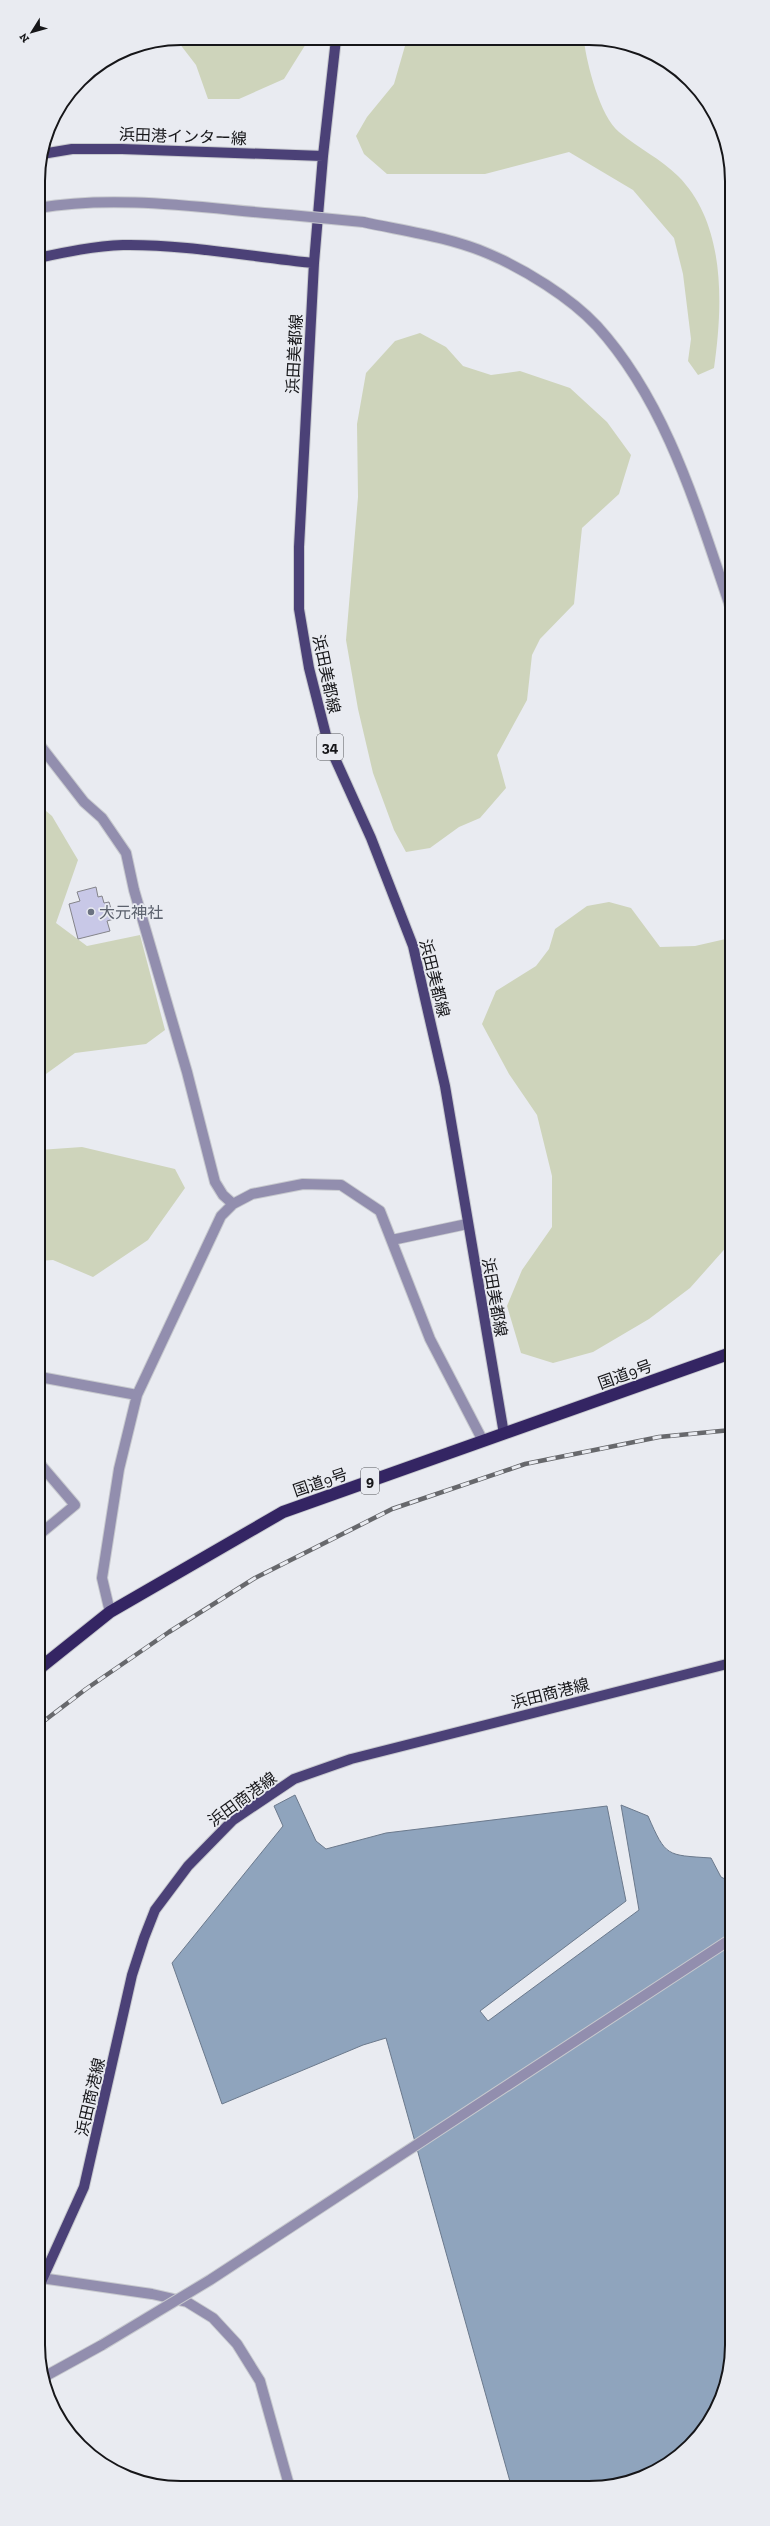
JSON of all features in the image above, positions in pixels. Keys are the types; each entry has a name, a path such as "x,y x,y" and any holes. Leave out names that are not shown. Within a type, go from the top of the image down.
{"highway":[{"name":"国道9号","path":"45,1664 110,1612 283,1512 725,1355"}],"main road":[{"name":"浜田美都線","path":"335,45 323,156 314,264 299,547 299,609 309,668 328,743 371,838 413,946 445,1086 467,1224 504,1434"},
{"name":"浜田港インター線","path":"48,153 72,149 122,149 323,156"},
{"path":"45,256 77,249 123,245 168,247 314,264"},
{"name":"浜田商港線","path":"45,2273 84,2188 132,1975 155,1910 171,1887 210,1841 233,1820 294,1779 351,1759 725,1665"}],"street":[{"path":"45,207 64,204 126,204 290,215 363,222 454,242 488,254 522,270 553,290 596,325 622,359 659,419 692,495 725,591"},
{"path":"45,752 84,802 102,818 126,853 134,890 187,1072 215,1182 223,1195 232,1204"},
{"path":"110,1612 102,1578 119,1469 137,1395 221,1216 232,1204 243,1198 267,1189 304,1184 341,1185 380,1211 430,1339 484,1441"},
{"path":"392,1240 467,1224"},
{"path":"45,1378 137,1395"},
{"path":"45,1470 75,1505 45,1530"},
{"path":"49,2374 102,2345 210,2280 725,1943"},
{"path":"45,2280 152,2294 187,2302 213,2318 237,2344 260,2381 288,2481"}],"green space":[{"path":"181,45 305,45 284,79 239,99 208,99 196,65"},
{"path":"405,45 585,45 591,76 600,103 612,124 626,138 664,164 678,176 694,195 705,217 713,241 719,292 719,318 714,368 698,375 688,361 691,339 683,274 674,238 633,190 569,152 485,174 387,174 364,154 356,136 367,117 394,84"},
{"path":"420,333 446,347 463,366 491,375 520,371 570,388 607,422 631,455 619,494 582,528 574,604 540,639 532,655 527,700 497,755 506,788 480,818 459,827 430,848 406,852 394,830 373,773 358,709 346,640 358,497 357,424 366,373 395,341"},
{"path":"45,810 52,816 78,860 56,923 87,946 140,935 165,1030 146,1044 75,1053 45,1075"},
{"path":"609,902 631,908 660,947 695,946 725,939 725,1249 690,1288 649,1319 593,1352 553,1363 521,1353 507,1306 522,1270 552,1227 552,1176 537,1115 509,1074 482,1024 496,991 536,966 549,949 555,929 587,906"},
{"path":"82,1147 175,1169 185,1188 148,1240 93,1277 53,1260 45,1261 45,1150"}],"water":[{"path":"295,1795 316,1841 326,1849 386,1833 607,1806 626,1901 480,2011 488,2021 639,1910 621,1805 648,1816 659,1839 664,1847 669,1851 685,1856 711,1858 721,1877 725,1879 725,2354 718,2389 702,2421 679,2447 657,2463 641,2471 607,2480 510,2481 386,2038 363,2045 222,2104 172,1963 283,1826 274,1806"}],"building":[{"name":"大元神社","path":"96,887 98,897 102,896 104,903 109,902 114,919 107,921 110,931 78,939 69,904 80,901 77,892"}],"railway":[{"path":"45,1720 86,1689 169,1632 255,1578 392,1509 525,1464 659,1437 725,1431"}],"place":[{"name":"大元神社","path":"91,912"}]}
